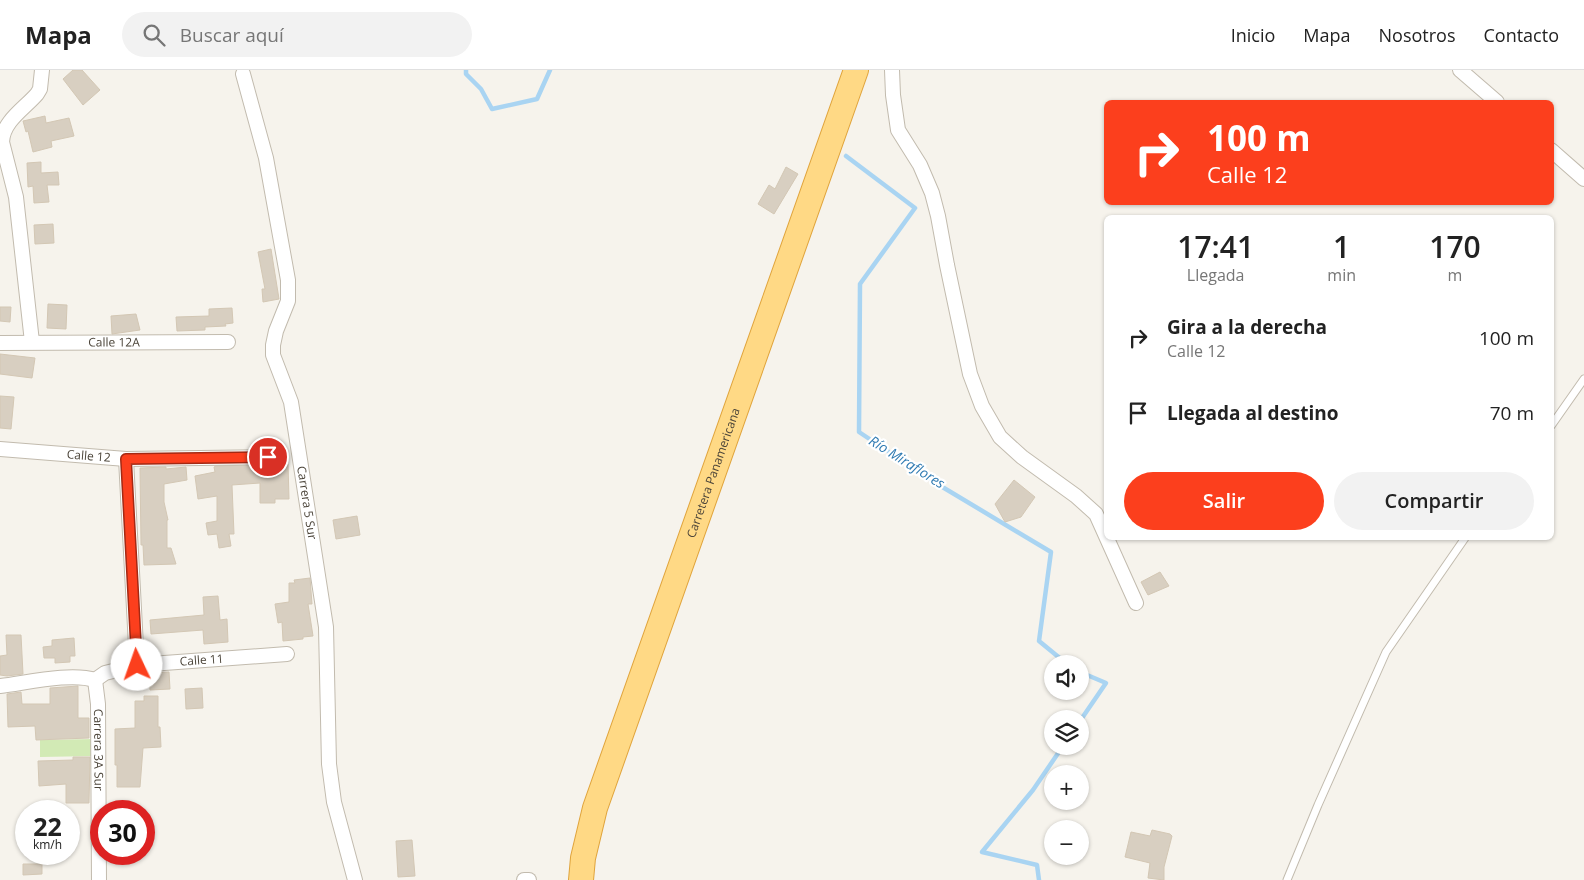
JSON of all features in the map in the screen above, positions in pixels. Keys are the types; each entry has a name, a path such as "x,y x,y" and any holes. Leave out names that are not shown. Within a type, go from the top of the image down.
{"highway":[{"name":"Carretera Panamericana","path":"581,880 583,858 595,808 856,70"}],"street":[{"path":"32,342 16,197 2,142 2,134 5,127 37,94 40,88 42,70"},
{"path":"892,70 898,130 920,164 932,193 968,365 982,406 1000,437 1022,457 1076,496 1096,514 1104,532"},
{"path":"1460,70 1495,100"},
{"name":"Carrera 5 Sur","path":"243,74 266,158 288,280 288,301 276,330 273,355 291,402 326,627 328,670 327,724 334,802 355,880"},
{"path":"1554,153 1584,179"},
{"name":"Calle 12A","path":"0,343 228,342"},
{"name":"Calle 12","path":"0,449 126,459 268,457"},
{"path":"126,459 137,665"},
{"path":"1108,540 1136,603"},
{"name":"Calle 11","path":"95,680 105,673 137,665 287,654"},
{"path":"0,686 73,676 95,680"},
{"name":"Carrera 3A Sur","path":"95,680 98,704 99,880"},
{"path":"524,880 529,880"}],"lane":[{"path":"1554,422 1584,380"},
{"path":"1287,880 1386,652 1465,540"}],"green space":[{"path":"95,739 95,756 40,757 40,740"}],"building":[{"path":"73,70 82,70 100,90 83,105 63,79"},
{"path":"45,116 46,123 69,118 74,136 51,141 52,147 33,152 28,131 26,132 23,121"},
{"path":"41,162 41,173 58,172 59,185 47,185 49,202 34,203 33,186 28,187 27,163"},
{"path":"786,167 798,174 774,214 758,204 769,185 775,189"},
{"path":"53,224 54,243 35,244 34,225"},
{"path":"271,249 279,299 263,302 262,289 265,289 258,252"},
{"path":"48,304 67,305 66,329 47,328"},
{"path":"0,307 11,307 10,322 0,321"},
{"path":"232,308 233,323 225,324 226,326 205,327 205,330 177,331 176,317 209,316 209,309"},
{"path":"136,314 140,330 112,334 111,316"},
{"path":"0,354 35,358 32,378 0,374"},
{"path":"0,396 14,397 11,429 0,428"},
{"path":"288,464 289,499 275,499 275,503 260,503 260,483 232,485 234,534 229,534 231,546 219,548 217,534 208,535 206,523 217,521 217,496 198,499 195,476 215,472 214,467 216,466"},
{"path":"166,467 166,469 186,467 187,480 164,484 164,502 168,520 167,548 171,548 176,564 144,565 143,545 141,545 140,468"},
{"path":"1014,480 1035,497 1021,517 1005,522 995,504"},
{"path":"357,516 360,535 336,539 333,520"},
{"path":"1160,572 1169,586 1148,595 1141,582"},
{"path":"310,578 312,604 308,604 313,636 283,641 282,622 278,623 275,604 289,602 289,583 295,583 294,580"},
{"path":"218,596 220,620 227,619 228,642 204,644 203,630 151,634 150,620 204,615 203,597"},
{"path":"6,635 21,635 23,674 0,675 0,656 7,655"},
{"path":"74,638 75,656 70,656 70,662 55,663 55,658 44,658 43,647 52,646 52,640"},
{"path":"169,672 170,689 150,690 149,673"},
{"path":"78,686 78,718 89,718 89,738 36,740 35,726 8,727 7,694 21,692 22,704 50,704 50,688"},
{"path":"202,688 203,708 186,709 185,689"},
{"path":"144,696 158,696 158,727 160,727 161,747 143,748 140,787 117,787 115,729 135,728 135,701 144,701"},
{"path":"73,757 90,757 89,803 80,803 80,800 66,800 66,784 39,786 38,761 73,760"},
{"path":"1152,830 1172,836 1164,867 1164,880 1148,878 1150,863 1125,857 1131,832 1150,836"},
{"path":"412,840 415,876 398,877 396,841"},
{"path":"23,865 42,865 42,874 23,875"}],"waterway":[{"path":"466,70 466,74 481,89 492,109 537,99 550,70"},
{"name":"Río Miraflores","path":"846,156 915,208 860,284 859,432 934,482 1051,552 1039,641 1056,655"},
{"name":"Río Miraflores","path":"1088,710 1106,683 1089,676"},
{"name":"Río Miraflores","path":"1039,880 1037,865 982,852 1033,790 1057,755"}],"route":[{"path":"137,665 126,459 268,457"}]}
